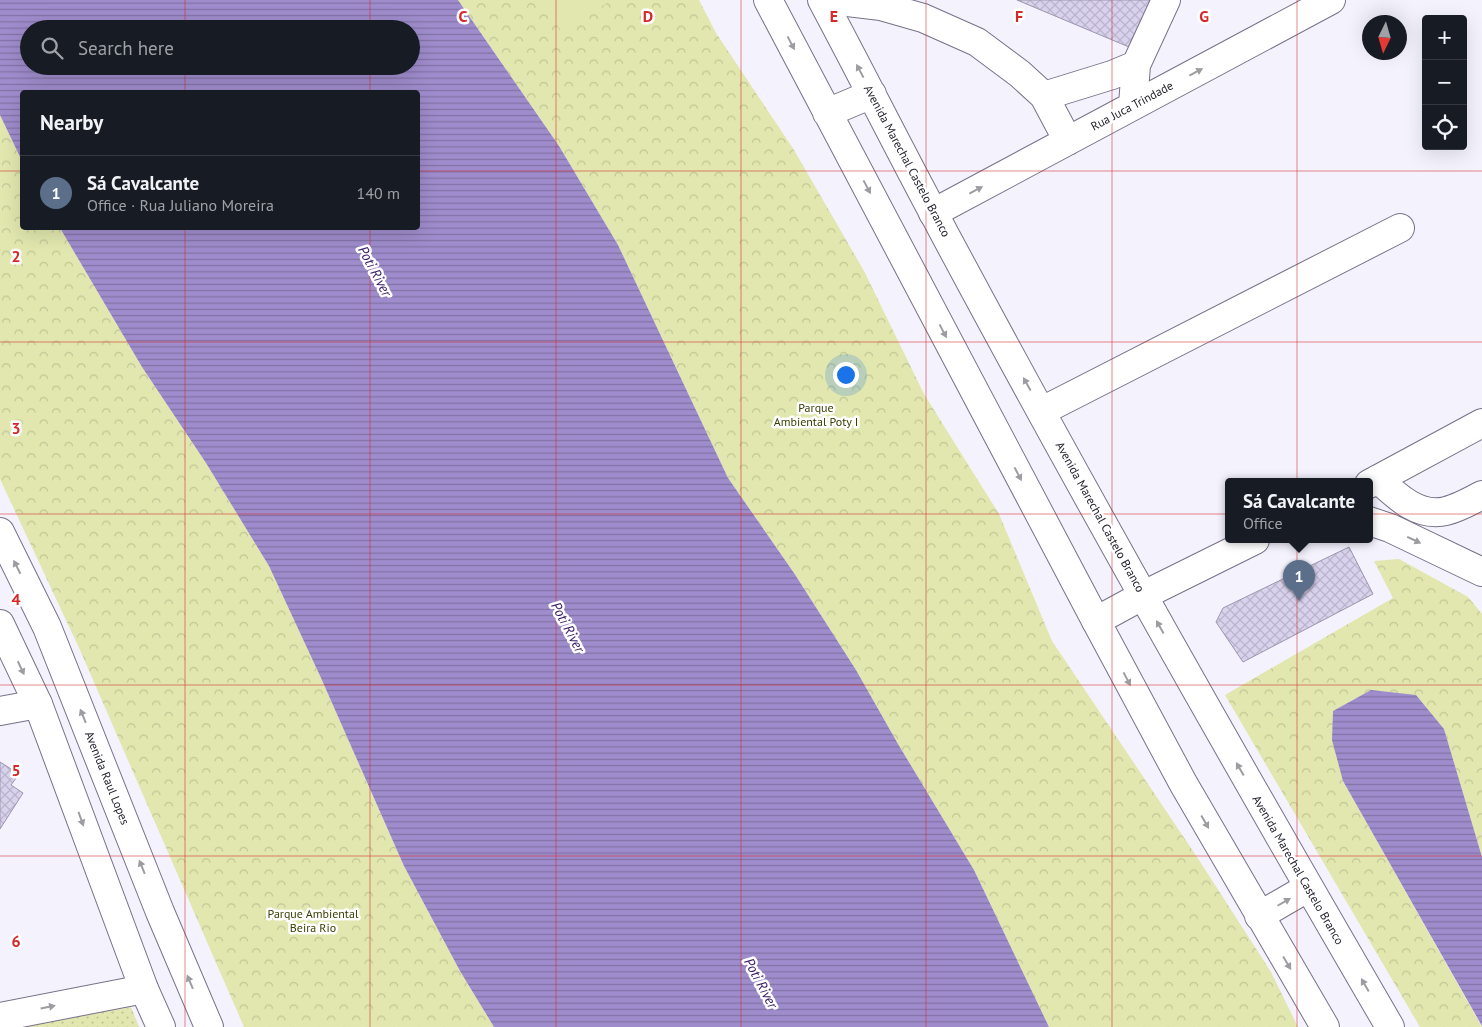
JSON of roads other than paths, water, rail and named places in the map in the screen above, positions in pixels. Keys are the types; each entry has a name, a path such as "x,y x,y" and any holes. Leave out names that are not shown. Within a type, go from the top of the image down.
{"main road":[{"path":"768,0 1183,783 1325,1027"},
{"name":"Avenida Marechal Castelo Branco","path":"822,0 933,213 1142,596 1308,888 1390,1027"},
{"path":"831,0 882,6 923,18 977,42 1020,74 1044,96 1068,141"},
{"path":"1133,105 1136,65 1166,0"},
{"name":"Rua Juca Trindade","path":"933,213 1331,0"},
{"path":"1044,96 1136,65"},
{"path":"828,113 872,94"},
{"path":"1042,411 1400,228"},
{"path":"1374,482 1482,423"},
{"path":"1374,482 1417,509 1430,512 1446,511 1482,495"},
{"path":"1373,523 1390,528 1482,572"},
{"name":"Avenida Raul Lopes","path":"0,532 47,627 157,903 209,1027"},
{"path":"1096,621 1249,543"},
{"path":"0,624 38,704 144,988 161,1027"},
{"path":"0,711 38,704"},
{"path":"1259,916 1308,888"},
{"path":"0,1017 144,988"}],"water":[{"name":"Poti River","path":"0,0 458,0 559,146 618,245 728,478 794,573 856,670 974,870 1049,1027 494,1027 460,971 404,866 269,566 206,463 142,367 61,230 420,230 420,90 20,90 20,157 0,115"},
{"path":"1371,690 1416,695 1444,729 1482,857 1482,1026 1343,781 1332,740 1333,711"}],"place":[{"name":"Sá Cavalcante","path":"1299,601"}],"park label":[{"name":"Parque Ambiental Poty I","path":"816,415"},
{"name":"Parque Ambiental Beira Rio","path":"313,921"}]}
